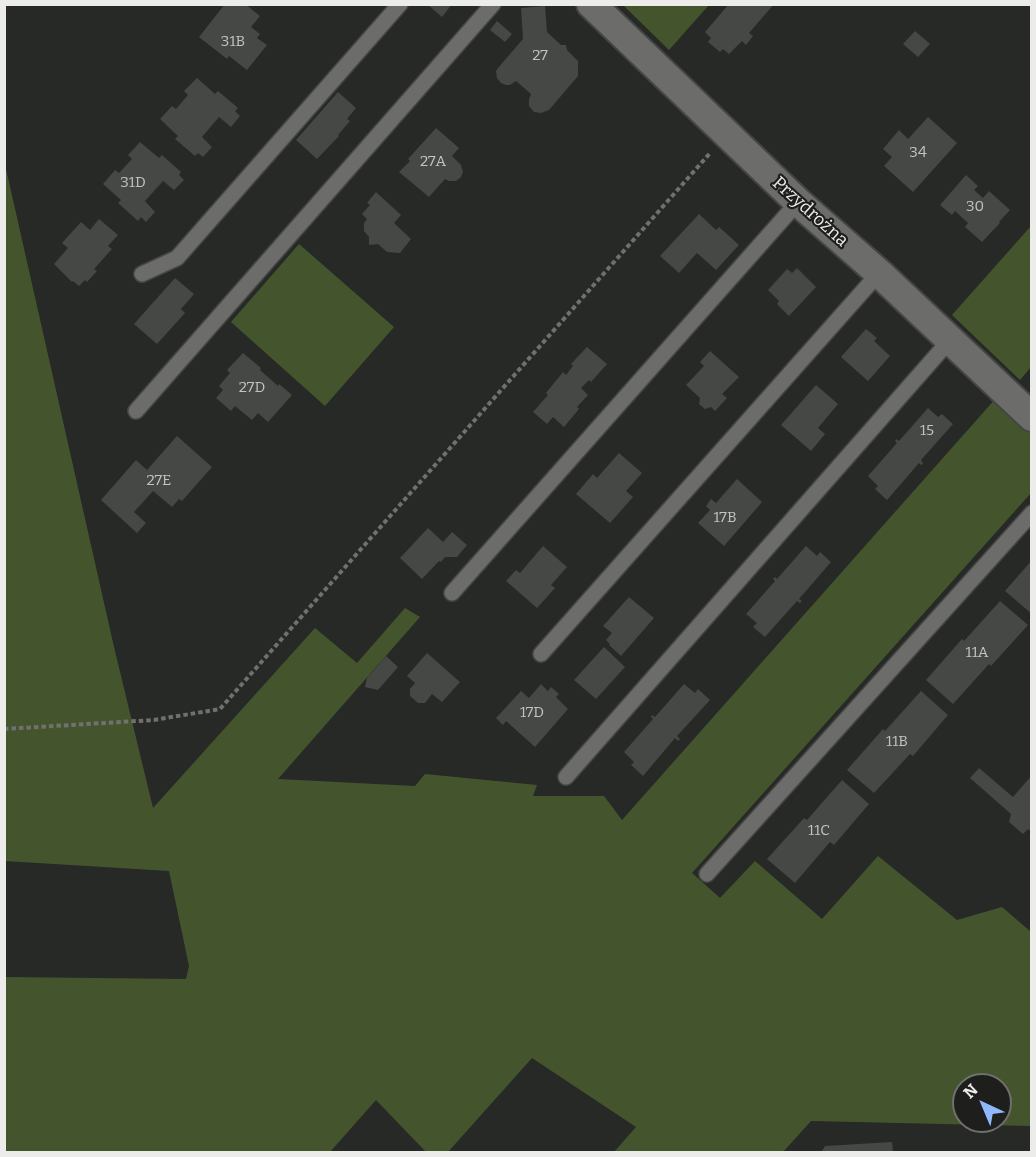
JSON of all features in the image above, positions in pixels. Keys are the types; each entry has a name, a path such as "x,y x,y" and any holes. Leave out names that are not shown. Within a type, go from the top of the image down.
{"street":[{"name":"Przydrożna","path":"591,4 798,202 879,273 1032,417"}],"lane":[{"path":"142,274 177,258 400,4"},
{"path":"136,411 493,4"},
{"path":"452,593 798,202"},
{"path":"542,654 879,273"},
{"path":"566,777 950,340"},
{"path":"707,874 1032,513"}],"path":[{"path":"4,729 154,720 220,709 727,134"}],"green space":[{"path":"623,5 709,5 669,50"},
{"path":"4,160 114,647 153,808 315,628 357,663 405,608 420,617 278,779 415,786 425,774 537,785 533,796 604,796 622,820 997,397 1031,428 1031,493 692,873 720,898 755,861 822,919 878,856 957,920 1002,907 1031,932 1031,1126 1012,1126 1012,1073 952,1073 952,1124 811,1121 783,1152 614,1152 636,1127 532,1058 448,1152 426,1152 376,1100 330,1152 5,1152 5,977 186,979 189,966 169,871 5,861"},
{"path":"1031,226 1031,367 1020,380 952,315"},
{"path":"299,244 394,327 325,406 231,322"}],"building":[{"path":"225,4 245,4 260,16 251,27 260,34 257,38 267,45 247,70 229,56 227,59 199,37"},
{"path":"427,4 452,4 442,17"},
{"path":"729,4 774,4 749,33 753,36 746,45 742,41 729,54 723,49 720,52 708,42 711,38 705,32"},
{"path":"545,6 547,32 561,45 566,45 567,50 578,61 578,76 549,110 541,113 534,112 529,106 531,94 516,81 510,85 501,83 496,71 523,39 521,8"},
{"path":"497,21 512,34 505,42 490,30"},
{"path":"915,31 930,44 918,57 903,44"},
{"path":"197,78 215,94 218,91 238,108 235,111 240,116 231,127 219,117 202,137 212,147 203,157 198,153 195,156 175,139 178,136 160,119 172,106 176,109 188,95 184,91"},
{"path":"338,92 356,108 347,119 350,121 339,136 317,159 296,140"},
{"path":"928,117 957,143 913,192 884,166 892,157 883,149 899,130 908,139"},
{"path":"436,128 459,148 452,156 461,165 463,172 456,181 445,179 429,197 399,172"},
{"path":"140,142 159,158 162,155 181,172 179,175 184,180 174,190 163,181 145,201 155,212 146,222 141,217 138,221 118,203 121,200 103,184 115,170 119,173 132,159 128,155"},
{"path":"966,175 978,186 974,190 983,198 989,191 1010,210 982,242 965,227 968,223 955,211 952,215 940,205"},
{"path":"376,192 401,215 394,223 411,239 400,253 387,252 378,244 369,245 369,237 364,231 364,223 367,219 362,214 370,205 367,203"},
{"path":"699,214 716,230 719,227 739,245 716,270 697,253 679,273 660,256"},
{"path":"99,219 118,235 108,246 112,249 94,269 97,271 87,282 85,280 79,286 54,264 68,248 62,243 81,222 90,230"},
{"path":"797,268 816,287 789,316 768,290 787,269 792,273"},
{"path":"175,278 194,294 181,309 185,313 157,344 134,324"},
{"path":"866,329 877,338 874,341 890,356 868,381 841,357"},
{"path":"587,347 607,364 591,382 589,380 581,388 588,395 564,427 553,417 547,424 533,412 563,372 566,375 573,366 571,364"},
{"path":"710,351 739,377 722,394 727,398 715,411 711,407 705,409 699,404 700,398 686,385 704,366 700,362"},
{"path":"243,353 278,386 279,384 292,395 268,422 258,413 252,420 235,406 231,411 216,398 223,390 219,386 230,373 227,370"},
{"path":"816,385 838,404 818,428 825,434 811,451 781,425"},
{"path":"928,408 938,417 942,414 953,424 921,460 923,464 919,463 887,500 875,489 878,486 868,476 897,443 896,439 899,441"},
{"path":"177,436 212,467 182,501 179,499 172,507 153,491 134,512 146,523 137,533 101,500 136,460 147,470"},
{"path":"619,453 642,473 626,491 633,497 610,523 576,494 593,474 597,478"},
{"path":"737,479 762,502 724,546 698,523 710,510 706,506 711,499 716,503"},
{"path":"428,528 443,542 452,532 467,545 457,557 445,557 441,562 439,561 422,579 400,558"},
{"path":"543,546 567,567 551,585 555,588 537,608 506,581 516,570 520,573"},
{"path":"806,546 817,556 820,552 831,562 799,599 802,601 800,603 797,601 765,637 753,627 757,623 746,614 775,581 773,579 775,577 777,579"},
{"path":"1032,560 1032,614 1005,591"},
{"path":"629,597 654,618 621,656 606,640 612,633 603,626"},
{"path":"1000,601 1028,625 953,704 926,680"},
{"path":"604,647 625,667 596,699 574,680"},
{"path":"427,653 460,682 442,702 432,694 425,703 418,703 410,696 410,689 415,683 407,676"},
{"path":"386,656 398,667 378,690 365,687 367,678"},
{"path":"541,684 548,691 551,687 559,694 556,697 568,709 535,747 506,721 503,725 496,718 521,691 529,698"},
{"path":"684,684 695,693 698,689 710,700 677,736 680,739 678,741 675,738 643,776 631,765 634,762 624,752 653,719 652,715 655,717"},
{"path":"921,691 948,715 913,756 910,754 874,793 847,770"},
{"path":"979,768 1013,797 1032,775 1032,832 1028,829 1023,834 1009,822 1011,814 970,778"},
{"path":"842,780 869,804 834,845 830,842 795,883 767,859 804,818 807,820"},
{"path":"892,1142 893,1152 822,1152 825,1146"}]}
